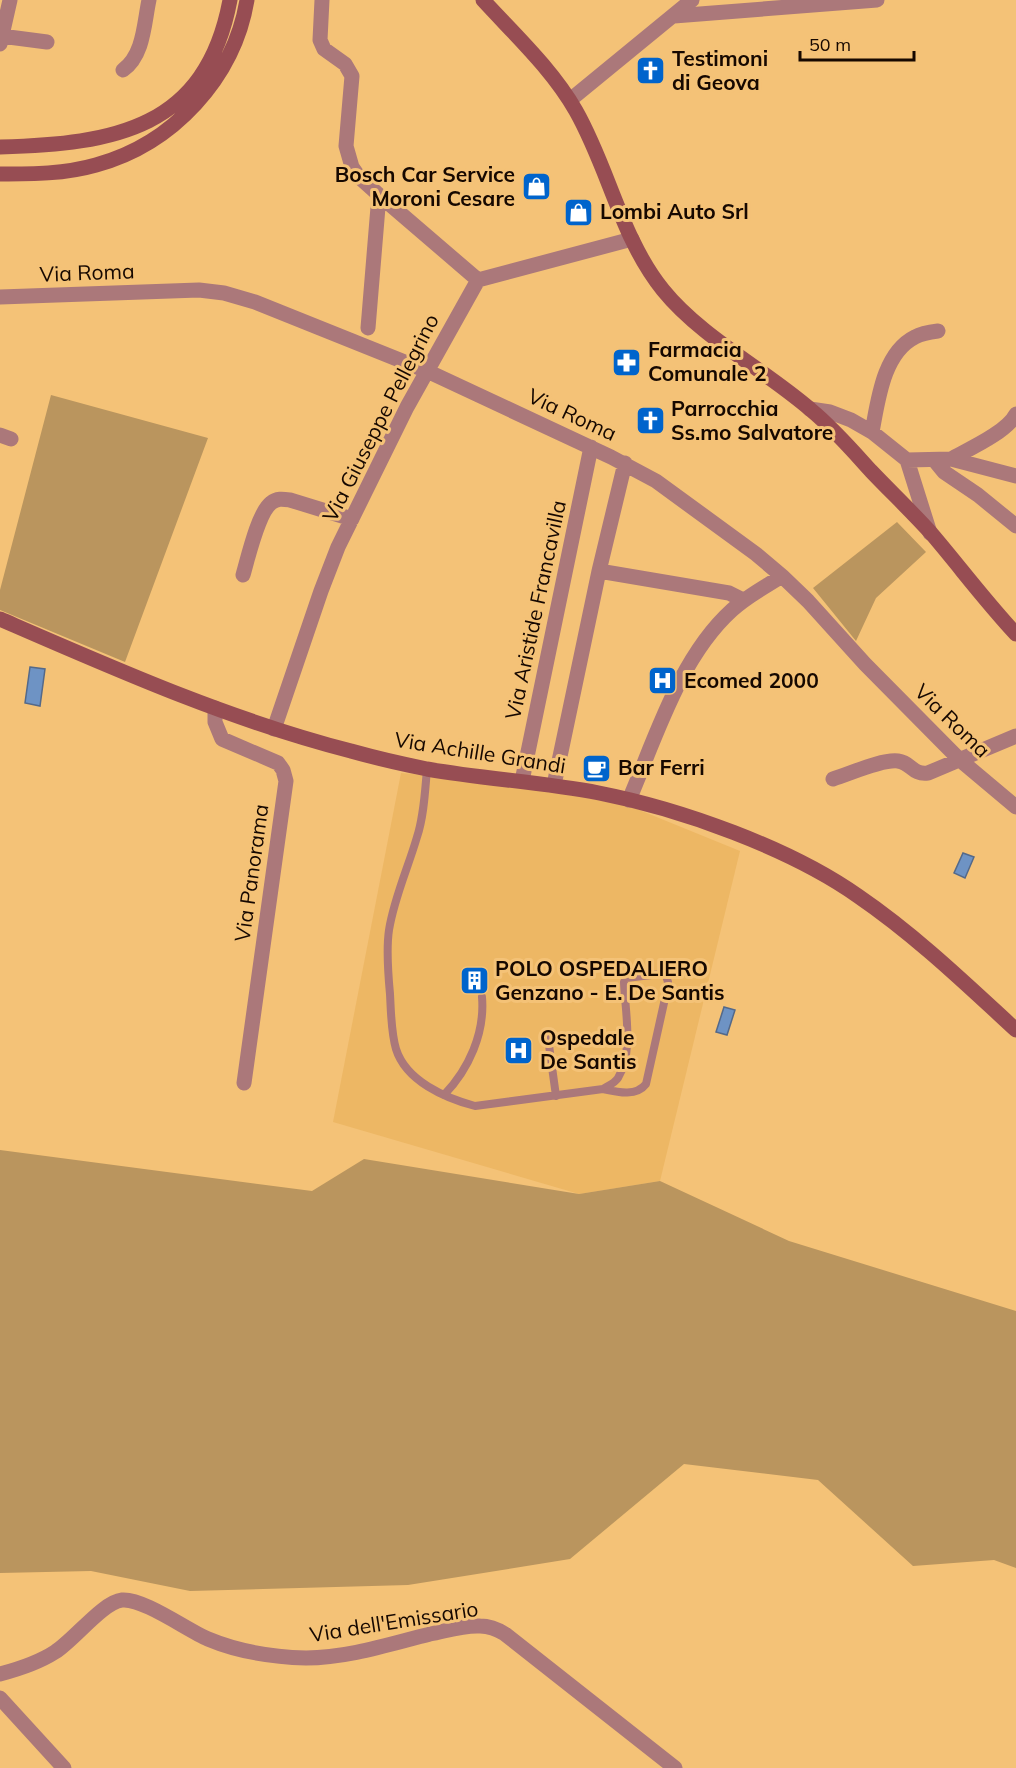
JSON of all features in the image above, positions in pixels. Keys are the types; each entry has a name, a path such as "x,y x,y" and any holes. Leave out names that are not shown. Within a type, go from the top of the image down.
{"street":[{"path":"10,0 2,20 1,40 47,42"},
{"path":"123,70 132,63 138,51 149,0"},
{"path":"0,147 105,138 141,125 173,106 199,80 211,59 220,40 230,0"},
{"path":"0,174 60,172 89,167 135,150 165,132 187,112 223,68 238,36 247,0"},
{"path":"322,0 320,40 324,49 345,64 351,76 347,153 352,167 359,177 379,195 478,280 632,239"},
{"path":"483,0 547,70 570,100 588,135 632,239 652,276 675,303 704,329 810,409 930,533 1016,634"},
{"path":"570,100 692,0"},
{"path":"674,16 877,0"},
{"path":"368,328 379,195"},
{"name":"Via Giuseppe Pellegrino","path":"274,729 327,575 352,519 427,371 478,280"},
{"name":"Via Roma","path":"0,297 191,290 224,293 255,302 427,371 625,463 663,486 756,554 782,576 808,600 865,664 960,760 1016,807"},
{"path":"872,432 880,393 895,358 916,336 938,331"},
{"path":"810,409 843,416 872,432 907,460 930,533"},
{"path":"951,459 1003,428 1016,414"},
{"name":"Via Aristide Francavilla","path":"522,781 591,447"},
{"path":"907,460 951,459 1016,476"},
{"path":"935,461 944,472 978,495 1016,526"},
{"path":"554,785 599,571 625,463"},
{"path":"243,575 263,514 273,501 290,500 352,519"},
{"path":"599,571 729,593 743,600"},
{"path":"629,800 671,700 688,668 716,626 743,600 782,576"},
{"name":"Via Achille Grandi","path":"0,619 110,667 274,729 351,751 427,769 554,785 629,800 681,815 756,842 788,856 845,887 912,936 1016,1030"},
{"name":"Via Panorama","path":"216,708 215,722 222,739 278,763 286,781 244,1083"},
{"path":"833,779 888,762 900,761 915,771 925,773 1016,736"},
{"name":"Via dell'Emissario","path":"0,1674 33,1663 56,1651 82,1630 108,1604 121,1600 140,1604 205,1638 227,1646 246,1652 284,1657 312,1658 346,1654 462,1627 486,1626 505,1634 675,1768"},
{"path":"0,1698 64,1768"}],"lane":[{"path":"427,769 418,835 394,907 389,930 389,984 395,1039 402,1062 431,1088 456,1101 475,1106 603,1089 621,1092 641,1090 646,1084 666,994 668,982 666,976 660,974 626,978 624,982 627,1047 624,1064 617,1081 603,1089"},
{"path":"444,1095 466,1065 477,1041 483,1013 482,997"},
{"path":"548,1038 556,1096"}],"shaded area":[{"path":"51,395 208,438 125,662 0,610 0,590"},
{"path":"897,522 926,552 876,598 856,641 813,588"},
{"name":"Ospedale De Santis","path":"401,773 539,788 632,807 740,851 660,1181 579,1194 333,1122"},
{"path":"0,1150 312,1191 364,1159 579,1194 660,1181 789,1241 1016,1311 1016,1568 994,1560 913,1566 818,1480 684,1464 570,1559 408,1585 190,1591 91,1571 0,1573"}],"water":[{"path":"30,667 45,669 40,706 25,703"},
{"path":"963,853 974,857 965,878 954,873"},
{"path":"724,1007 735,1010 727,1035 716,1032"}],"place":[{"name":"Testimoni di Geova","path":"651,71"},
{"name":"Bosch Car Service Moroni Cesare","path":"536,187"},
{"name":"Lombi Auto Srl","path":"579,212"},
{"name":"Farmacia Comunale 2","path":"627,362"},
{"name":"Parrocchia Ss.mo Salvatore","path":"650,421"},
{"name":"Ecomed 2000","path":"663,681"},
{"name":"Bar Ferri","path":"597,768"},
{"name":"POLO OSPEDALIERO Genzano - E. De Santis","path":"474,981"},
{"name":"Ospedale De Santis","path":"519,1050"}]}
